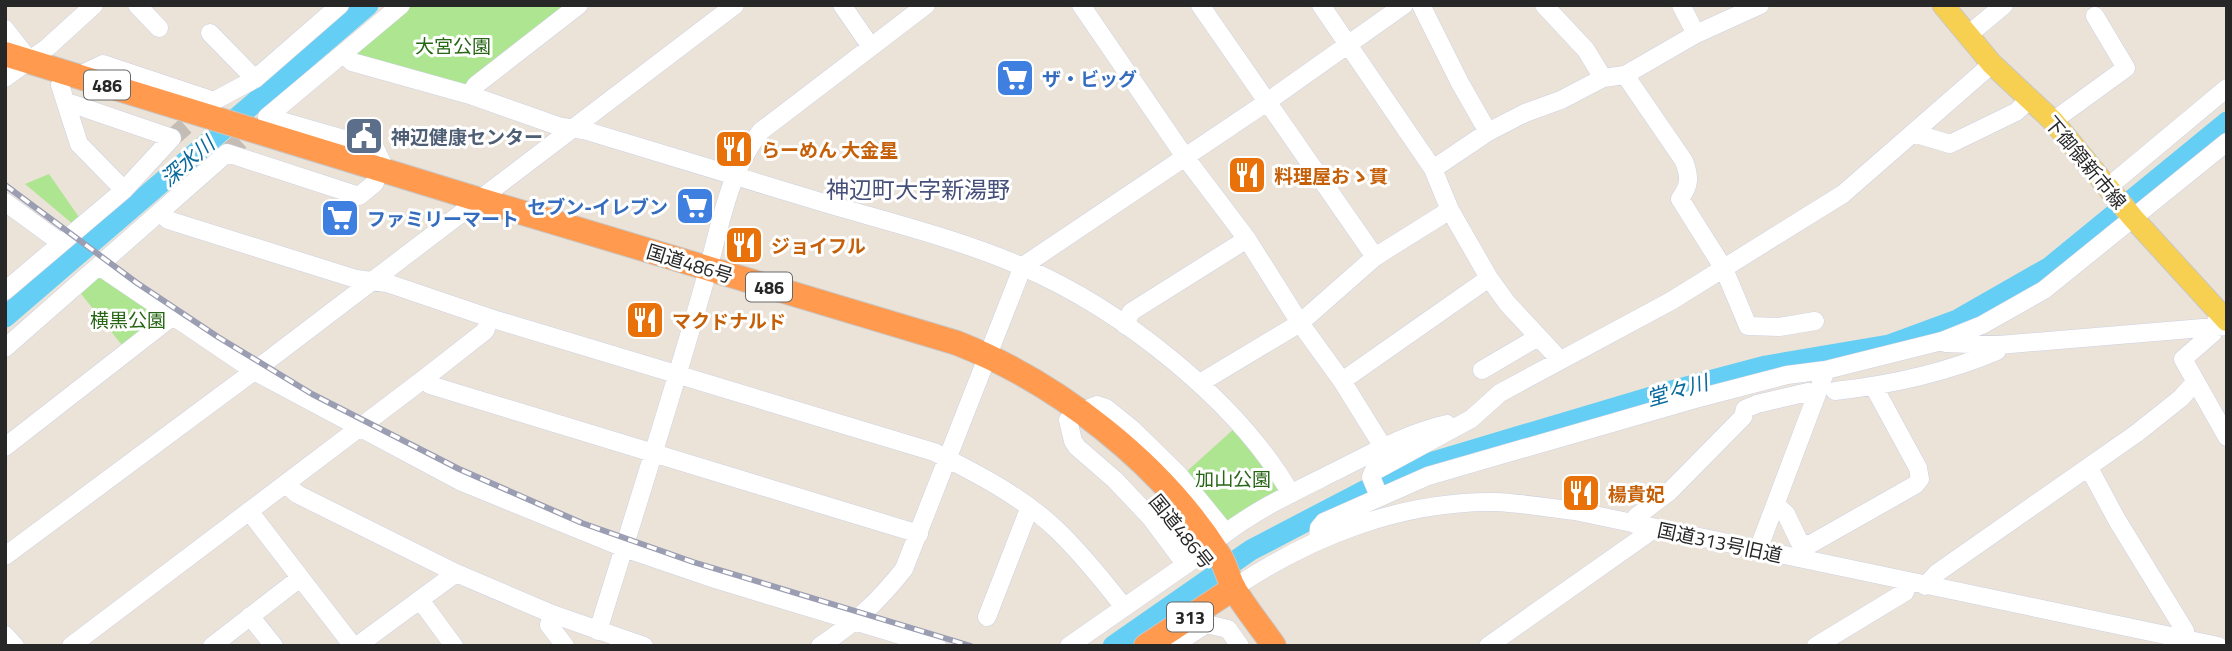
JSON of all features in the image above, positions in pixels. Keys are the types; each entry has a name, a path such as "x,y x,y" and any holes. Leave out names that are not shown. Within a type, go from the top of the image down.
{"highway":[{"name":"国道486号","path":"12,66 68,88 241,133 706,275 957,344 986,362 1020,372 1135,457 1186,510 1216,563"},
{"name":"313","path":"1146,646 1216,563 1274,646"}],"main road":[{"name":"下御領新市線","path":"1943,5 1992,64 2053,121 2222,322"}],"street":[{"path":"137,5 159,28"},
{"path":"68,88 103,64 214,101 254,79 340,5"},
{"path":"5,348 227,153 359,196 381,177 374,148 267,117 401,5"},
{"path":"470,96 476,85 579,5"},
{"path":"5,556 254,371 735,5"},
{"path":"842,5 871,47"},
{"path":"598,631 735,177 749,146 761,131 926,5"},
{"path":"1082,5 1185,157 1247,239 1383,447"},
{"path":"1200,5 1375,257"},
{"path":"1321,5 1433,169 1451,210 1489,278 1507,303 1560,360"},
{"path":"820,646 856,621 879,600 904,569 1023,267 1267,102 1404,5"},
{"path":"1421,5 1488,132"},
{"path":"1544,5 1586,50 1603,78"},
{"path":"1681,5 1696,34"},
{"path":"1433,169 1488,132 1525,113 1561,100 1603,78 1625,75 1696,34 1760,5"},
{"path":"1968,35 2004,5"},
{"path":"5,29 12,66 88,7"},
{"path":"2053,121 2126,68 2095,16"},
{"path":"210,33 254,79"},
{"path":"343,54 352,62 933,236 1023,267 1074,292 1166,354 1226,409 1281,476 1291,494"},
{"path":"1379,496 1371,477 1373,472 1471,419 1500,393 1671,301 1843,194 1992,64"},
{"path":"1625,75 1684,161 1689,187 1679,200 1724,269 1748,326 1779,327 1815,321"},
{"path":"5,291 124,190 172,138 68,88"},
{"path":"68,88 79,144 124,190"},
{"path":"1318,539 1319,528 1324,522 1427,476 1617,420 1787,375 1826,370 1941,341 1982,325 2044,290 2227,88"},
{"path":"1913,133 1950,144 2016,112 2030,99"},
{"path":"2122,205 2227,142"},
{"path":"5,202 61,243"},
{"path":"1200,383 1300,323 1375,257 1451,210"},
{"path":"162,211 168,220 356,279 387,284 490,318 933,452 988,479 1054,528 1092,567 1123,606"},
{"path":"1125,325 1131,312 1247,239"},
{"path":"99,266 254,371 462,482 624,548 718,580 937,646"},
{"path":"1342,381 1489,278"},
{"path":"5,447 173,316"},
{"path":"71,646 425,378 485,331 490,318"},
{"path":"1941,341 1946,344 1999,345 2222,322"},
{"path":"2222,322 2183,359 2227,437"},
{"path":"1482,370 1538,337"},
{"path":"1835,391 1874,387 1963,366 1997,351 1999,345"},
{"path":"1758,550 1826,370"},
{"path":"425,378 430,385 919,534"},
{"path":"1816,646 1937,573 2089,468 2171,406 2195,382"},
{"path":"1776,505 1786,514 1799,541 1809,545 1915,485 1920,479 1918,468 1874,387"},
{"path":"1635,524 1636,517 1670,491 1743,417 1745,409 1808,392"},
{"path":"1075,415 1073,441 1077,447 1115,480 1151,518 1216,563"},
{"path":"1069,646 1123,606 1216,563 1291,494 1383,447 1428,428 1471,419"},
{"path":"2089,468 2117,520 2185,631 2185,639"},
{"path":"286,484 297,494 456,573 552,614 644,646"},
{"name":"国道313号旧道","path":"1216,563 1268,566 1318,539 1351,527 1409,511 1496,502 1576,511 2218,646"},
{"path":"987,617 1029,509"},
{"path":"249,511 355,646 421,601 456,573"},
{"path":"1488,646 1654,529"},
{"path":"212,646 300,578"},
{"path":"421,601 454,646"},
{"path":"552,614 549,625 565,646"},
{"path":"250,617 274,646"},
{"path":"1173,646 1206,625 1228,629 1240,646"},
{"path":"5,635 15,646"}],"green space":[{"name":"大宮公園","path":"410,5 571,5 462,88 352,54"},
{"path":"49,174 81,220 74,225 25,184"},
{"name":"横黒公園","path":"97,273 162,316 125,349 78,290"},
{"name":"加山公園","path":"1235,428 1282,484 1280,497 1226,523 1185,473"}],"waterway":[{"name":"深水川","path":"5,317 368,5"},
{"name":"堂々川","path":"1113,646 1251,550 1387,479 1433,462 1668,392 1766,366 1889,345 1957,320 2050,267 2227,122"}],"tunnel":[{"path":"172,138 206,108"},
{"path":"227,153 259,124"}],"railway":[{"path":"5,185 137,283 218,337 312,394 459,469 582,523 693,562 971,646"}],"place":[{"name":"ザ・ビッグ","path":"1015,78"},
{"name":"神辺健康センター","path":"364,136"},
{"name":"らーめん 大金星","path":"734,149"},
{"name":"料理屋おゝ貫","path":"1247,175"},
{"name":"セブン-イレブン","path":"695,206"},
{"name":"ファミリーマート","path":"340,218"},
{"name":"ジョイフル","path":"744,245"},
{"name":"マクドナルド","path":"645,320"},
{"name":"楊貴妃","path":"1581,493"}],"district":[{"name":"神辺町大字新湯野","path":"918,189"}]}
